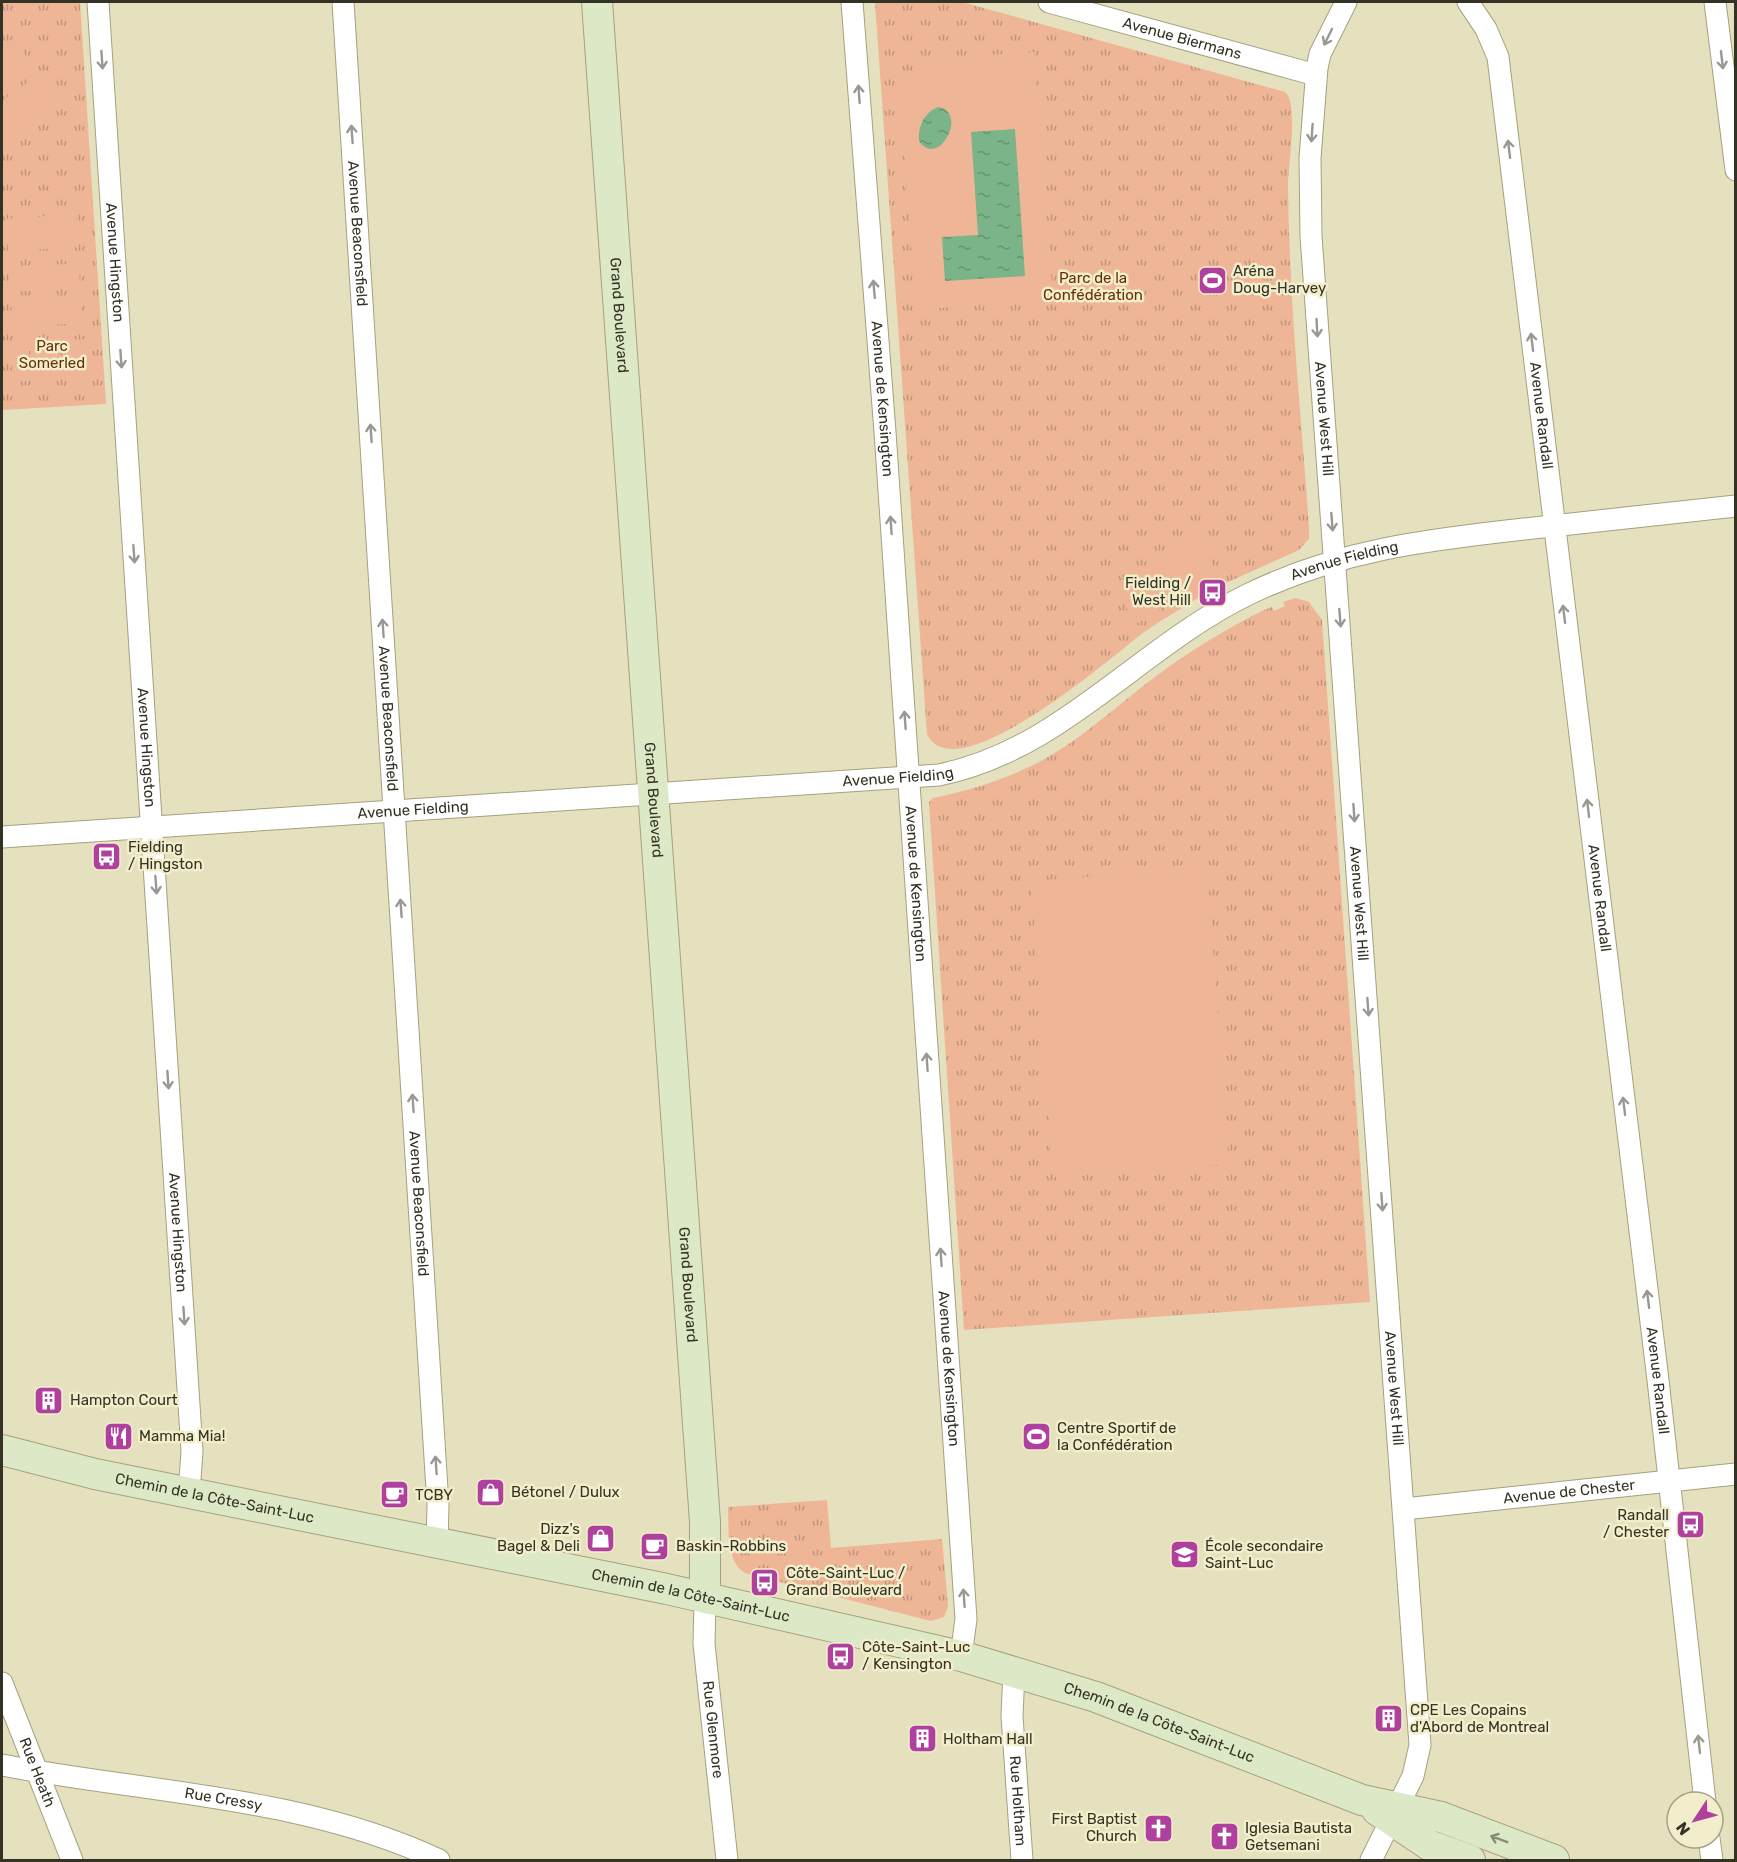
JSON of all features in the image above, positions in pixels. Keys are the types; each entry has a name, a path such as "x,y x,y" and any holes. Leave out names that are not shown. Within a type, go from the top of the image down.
{"main road":[{"name":"Grand Boulevard","path":"597,2 705,1522 705,1598"},
{"name":"Chemin de la Côte-Saint-Luc","path":"2,1450 95,1474 705,1598 961,1656 1138,1712 1393,1813 1441,1817 1554,1860"},
{"name":"Chemin de la Côte-Saint-Luc","path":"1393,1813 1429,1845 1470,1860"}],"street":[{"name":"Avenue Hingston","path":"98,2 192,1451 189,1493"},
{"name":"Avenue Beaconsfield","path":"343,2 438,1505 436,1544"},
{"name":"Avenue de Kensington","path":"852,2 885,432 966,1619 961,1656"},
{"name":"Avenue Biermans","path":"1049,2 1100,8 1316,75"},
{"name":"Avenue West Hill","path":"1346,2 1320,54 1316,75 1310,158 1310,226 1420,1745 1416,1767 1371,1860"},
{"name":"Avenue Randall","path":"1468,2 1486,29 1498,57 1670,1482 1704,1790"},
{"path":"1715,2 1736,170"},
{"name":"Avenue Fielding","path":"2,837 908,778 970,768 1026,744 1062,722 1147,657 1204,618 1259,590 1335,560 1365,551 1422,541 1736,506"},
{"name":"Avenue de Chester","path":"1404,1509 1736,1474"},
{"name":"Rue Glenmore","path":"705,1598 704,1644 726,1860"},
{"name":"Rue Holtham","path":"1014,1671 1012,1716 1022,1860"},
{"name":"Rue Heath","path":"2,1683 72,1860"},
{"name":"Rue Cressy","path":"2,1765 255,1805 367,1830 439,1860"}],"green space":[{"name":"Parc Somerled","path":"2,2 80,2 106,404 2,410"},
{"name":"Parc de la Confédération","path":"875,2 962,2 1285,92 1291,108 1292,136 1288,185 1291,270 1309,539 1299,550 1219,586 1215,579 1206,584 1209,591 1143,633 1035,714 1000,734 968,747 943,748 927,734"},
{"path":"13,39 32,65 2,88 2,47"},
{"path":"1034,52 1053,299 916,310 900,94 919,92 917,60"},
{"path":"39,74 58,100 2,142 2,101"},
{"path":"76,214 79,247 8,251 6,219"},
{"path":"79,263 80,287 11,292 9,268"},
{"path":"81,298 83,323 13,327 11,302"},
{"path":"87,339 89,379 71,379 69,340"},
{"path":"28,342 31,381 13,382 10,343"},
{"path":"58,342 60,381 41,382 40,343"},
{"path":"1199,541 1218,574 1136,624 1119,596 1124,587"},
{"path":"1295,598 1309,602 1322,620 1370,1302 964,1330 929,802 933,798 997,781 1050,756 1194,649 1264,610 1272,607 1274,611 1285,606 1283,602"},
{"path":"1207,868 1229,1164 1053,1177 1031,881"},
{"path":"827,1500 831,1548 942,1539 948,1606 944,1617 931,1621 748,1574 735,1563 730,1545 728,1507"}],"water":[{"path":"938,107 947,111 951,118 951,127 942,144 935,148 927,148 919,141 919,130 925,117"},
{"path":"1015,129 1025,276 945,281 942,237 978,235 971,132"}],"place":[{"name":"Aréna Doug-Harvey","path":"1212,280"},
{"name":"Fielding / West Hill","path":"1212,592"},
{"name":"Fielding / Hingston","path":"107,856"},
{"name":"Hampton Court","path":"49,1400"},
{"name":"Mamma Mia!","path":"118,1436"},
{"name":"Centre Sportif de la Confédération","path":"1036,1437"},
{"name":"Bétonel / Dulux","path":"490,1492"},
{"name":"TCBY","path":"394,1495"},
{"name":"Randall / Chester","path":"1690,1524"},
{"name":"Dizz's Bagel & Deli","path":"601,1538"},
{"name":"Baskin-Robbins","path":"655,1546"},
{"name":"École secondaire Saint-Luc","path":"1184,1555"},
{"name":"Côte-Saint-Luc / Grand Boulevard","path":"765,1582"},
{"name":"Côte-Saint-Luc / Kensington","path":"841,1656"},
{"name":"CPE Les Copains d'Abord de Montreal","path":"1389,1719"},
{"name":"Holtham Hall","path":"922,1739"},
{"name":"First Baptist Church","path":"1158,1828"},
{"name":"Iglesia Bautista Getsemani","path":"1224,1837"}]}
